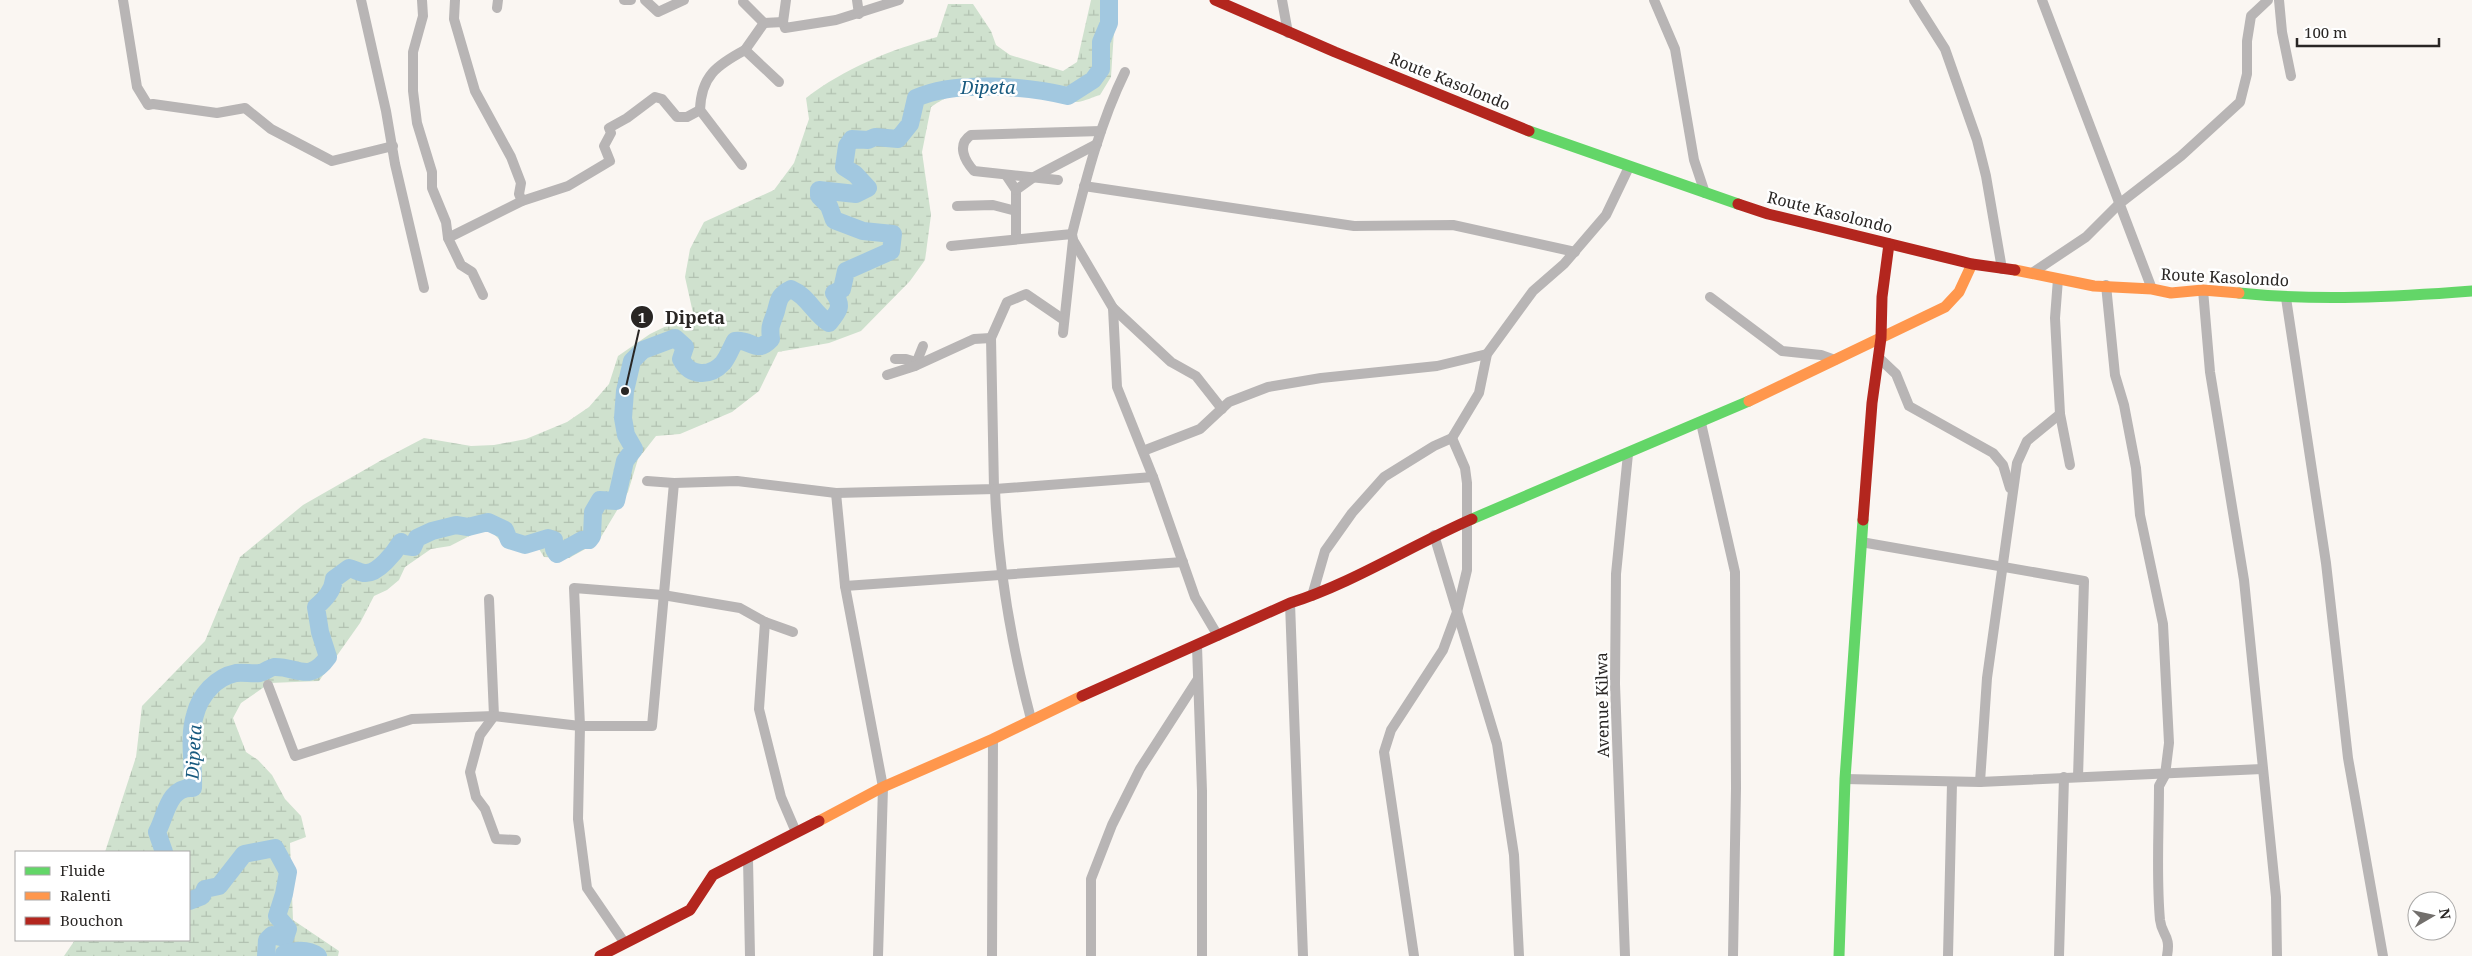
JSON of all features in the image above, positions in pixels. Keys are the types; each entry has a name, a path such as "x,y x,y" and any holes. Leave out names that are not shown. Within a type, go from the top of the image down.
{"street":[{"path":"123,0 137,87 148,106 154,104 217,112 245,108 271,129 332,160 393,146"},
{"path":"361,0 393,146 395,164 424,288"},
{"path":"422,0 423,16 413,52 413,91 419,131 432,172 432,188 446,222 448,238 462,265 472,272 483,295"},
{"path":"455,0 454,19 475,91 511,157 521,182 519,194 522,200"},
{"path":"624,0 631,0"},
{"path":"645,0 658,12 684,0"},
{"path":"786,0 783,22 786,28 836,20 899,0"},
{"path":"857,0 859,14"},
{"name":"Route Kasolondo","path":"1215,0 1288,33 1524,129 1628,167 1768,214 1972,264 2032,273 2058,280 2152,289 2171,293 2203,290 2286,298 2472,292"},
{"path":"1282,0 1288,33"},
{"path":"1654,0 1675,48 1694,160 1705,193"},
{"path":"1914,0 1945,49 1977,140 1986,176 2002,269"},
{"path":"2042,0 2152,289"},
{"path":"2032,273 2086,237 2119,204 2182,156 2240,102 2247,74 2247,41 2250,16 2268,0"},
{"path":"2280,0 2282,32 2291,76"},
{"path":"740,1 764,23 783,22"},
{"path":"742,165 700,110 700,95 707,78 724,61 746,50 764,23"},
{"path":"746,50 779,82"},
{"path":"1063,333 1073,237 1084,186 1108,107 1126,72"},
{"path":"448,238 522,200 568,186 610,161 604,146 611,133 609,128 627,118 655,97 662,99 677,117 687,117 700,110"},
{"path":"1058,180 974,171 964,159 963,148 966,139 971,136 1101,130"},
{"path":"1016,190 1034,177 1097,144"},
{"path":"1312,596 1325,551 1352,513 1371,491 1384,477 1434,446 1452,438 1479,393 1487,354 1533,291 1564,264 1606,215 1628,167"},
{"path":"1006,175 1016,190 1016,239"},
{"path":"1084,186 1354,226 1453,225 1575,252"},
{"path":"957,206 994,205 1016,211"},
{"path":"951,246 1016,239 1073,237"},
{"path":"1073,237 1113,308 1171,362 1196,376 1222,409"},
{"path":"1839,956 1845,779 1861,542 1872,403 1881,338 1882,297 1889,244"},
{"path":"600,956 624,942 690,910 713,875 748,860 796,832 883,787 994,740 1031,719 1290,603 1312,596 1434,535 1701,423 1945,307 1959,292 1972,264"},
{"path":"2058,280 2055,318 2060,414 2070,465"},
{"path":"2106,285 2115,375 2124,405 2136,468 2140,515 2163,624 2169,743 2165,775 2159,786 2158,865 2160,922 2170,942 2167,956"},
{"path":"2203,290 2210,372 2244,580 2276,897 2277,956"},
{"path":"1031,719 1015,657 997,543 991,338 1007,302 1026,294 1064,320"},
{"path":"1710,297 1782,351 1821,355 1834,360"},
{"path":"2286,298 2326,563 2348,758 2383,956"},
{"path":"1113,308 1117,387 1153,477 1195,597 1218,636"},
{"path":"887,375 974,339 991,338"},
{"path":"916,364 923,346"},
{"path":"1143,451 1200,429 1229,402 1268,387 1321,378 1436,366 1487,354"},
{"path":"1878,357 1896,374 1909,406 1993,453 2003,465 2012,494"},
{"path":"895,359 906,359 916,364"},
{"path":"1980,782 1987,678 2017,463 2027,441 2060,414"},
{"path":"1701,423 1735,572 1736,788 1733,956"},
{"path":"1414,956 1384,752 1391,730 1443,650 1457,612 1467,570 1468,521 1465,468 1452,438"},
{"name":"Avenue Kilwa","path":"1625,956 1615,675 1616,574 1628,454"},
{"path":"647,481 674,483 737,482 836,493 994,489 1153,477"},
{"path":"268,685 295,756 412,719 494,716 580,726 652,726 674,483"},
{"path":"836,493 845,586 883,787 878,956"},
{"path":"1434,535 1497,744 1514,854 1519,956"},
{"path":"1861,542 2084,581 2078,777"},
{"path":"845,586 1183,562"},
{"path":"624,942 587,888 578,819 580,726 574,588 663,595 740,608 766,622 793,632"},
{"path":"489,599 494,716 480,734 470,772 476,797 486,809 496,839 516,840"},
{"path":"1290,603 1303,956"},
{"path":"766,622 759,709 781,797 796,832"},
{"path":"1197,646 1202,800 1202,956"},
{"path":"1091,956 1091,879 1112,825 1140,769 1198,679"},
{"path":"992,956 994,740"},
{"path":"1845,779 1980,782 2064,777 2165,775 2262,769"},
{"path":"2059,956 2064,777"},
{"path":"1948,956 1952,782"},
{"path":"748,860 750,956"}],"green space":[{"path":"1091,0 1116,0 1111,77 1100,95 1078,102 1003,92 965,92 948,97 931,107 922,152 931,215 925,260 910,281 861,331 829,343 778,352 759,391 732,412 680,434 656,436 638,459 628,492 598,542 569,558 544,557 539,549 523,550 511,548 501,541 490,529 481,530 450,546 431,549 405,567 399,580 387,590 374,596 360,623 319,681 270,683 241,703 233,718 246,752 258,760 272,775 285,799 301,816 306,837 290,843 293,920 339,951 338,956 64,956 74,941 190,941 190,851 105,851 136,757 142,706 205,641 240,557 303,505 424,438 471,446 494,445 526,439 567,422 589,407 609,384 618,356 650,334 693,313 685,277 690,249 704,222 774,190 794,163 809,119 806,98 836,78 869,61 937,37 948,4 973,4 991,31 996,45 1010,55 1063,71 1077,62"}],"waterway":[{"name":"Dipeta","path":"164,851 157,832 173,797 178,792 193,788 193,724 197,708 210,688 222,678 236,673 260,673 274,667 302,672 315,670 328,657 320,632 316,607 330,591 334,579 349,568 365,573 375,570 381,566 401,542 406,546 413,547 417,538 432,531 456,525 468,527 488,522 505,530 509,540 525,545 548,538 554,540 554,549 557,554 582,540 589,540 592,536 593,512 600,500 616,501 625,461 634,449 626,435 623,418 625,391 632,361 643,350 675,338 685,347 681,359 685,365 695,372 706,373 712,371 723,363 735,341 761,346 771,339 771,327 779,300 784,293 791,289 802,296 829,323 839,308 834,293 842,289 846,271 891,251 893,234 863,231 834,220 829,206 819,196 819,190 856,194 868,188 855,174 844,167 847,146 852,139 868,140 875,137 898,139 910,124 916,98 932,92 991,86 1051,92 1068,96 1093,80 1101,69 1101,42 1109,23 1109,0"},
{"name":"Dipeta","path":"190,901 202,896 205,889 219,886 244,854 275,848 288,872 277,916 288,929 285,938 272,935 267,940 266,956"},
{"name":"Dipeta","path":"284,956 284,954 297,951 310,952 318,956"}],"traffic: fast":[{"path":"1529,131 1738,204"},
{"path":"2239,293 2297,297 2356,297 2472,291"},
{"path":"1472,519 1749,401"},
{"path":"1839,956 1845,779 1863,520"}],"traffic: slow":[{"path":"1749,401 1945,307 1959,292 1972,264"},
{"path":"2015,270 2094,286 2152,289 2171,293 2203,290 2239,293"},
{"path":"819,821 883,787 993,739 1082,696"}],"traffic: jam":[{"path":"1215,0 1335,52 1529,131"},
{"path":"1738,204 1768,214 1972,264 2015,270"},
{"path":"1863,520 1872,403 1881,338 1882,297 1889,244"},
{"path":"1082,696 1290,603 1336,586 1472,519"},
{"path":"600,956 690,910 713,875 819,821"}],"place":[{"name":"Dipeta","path":"625,391"}]}
